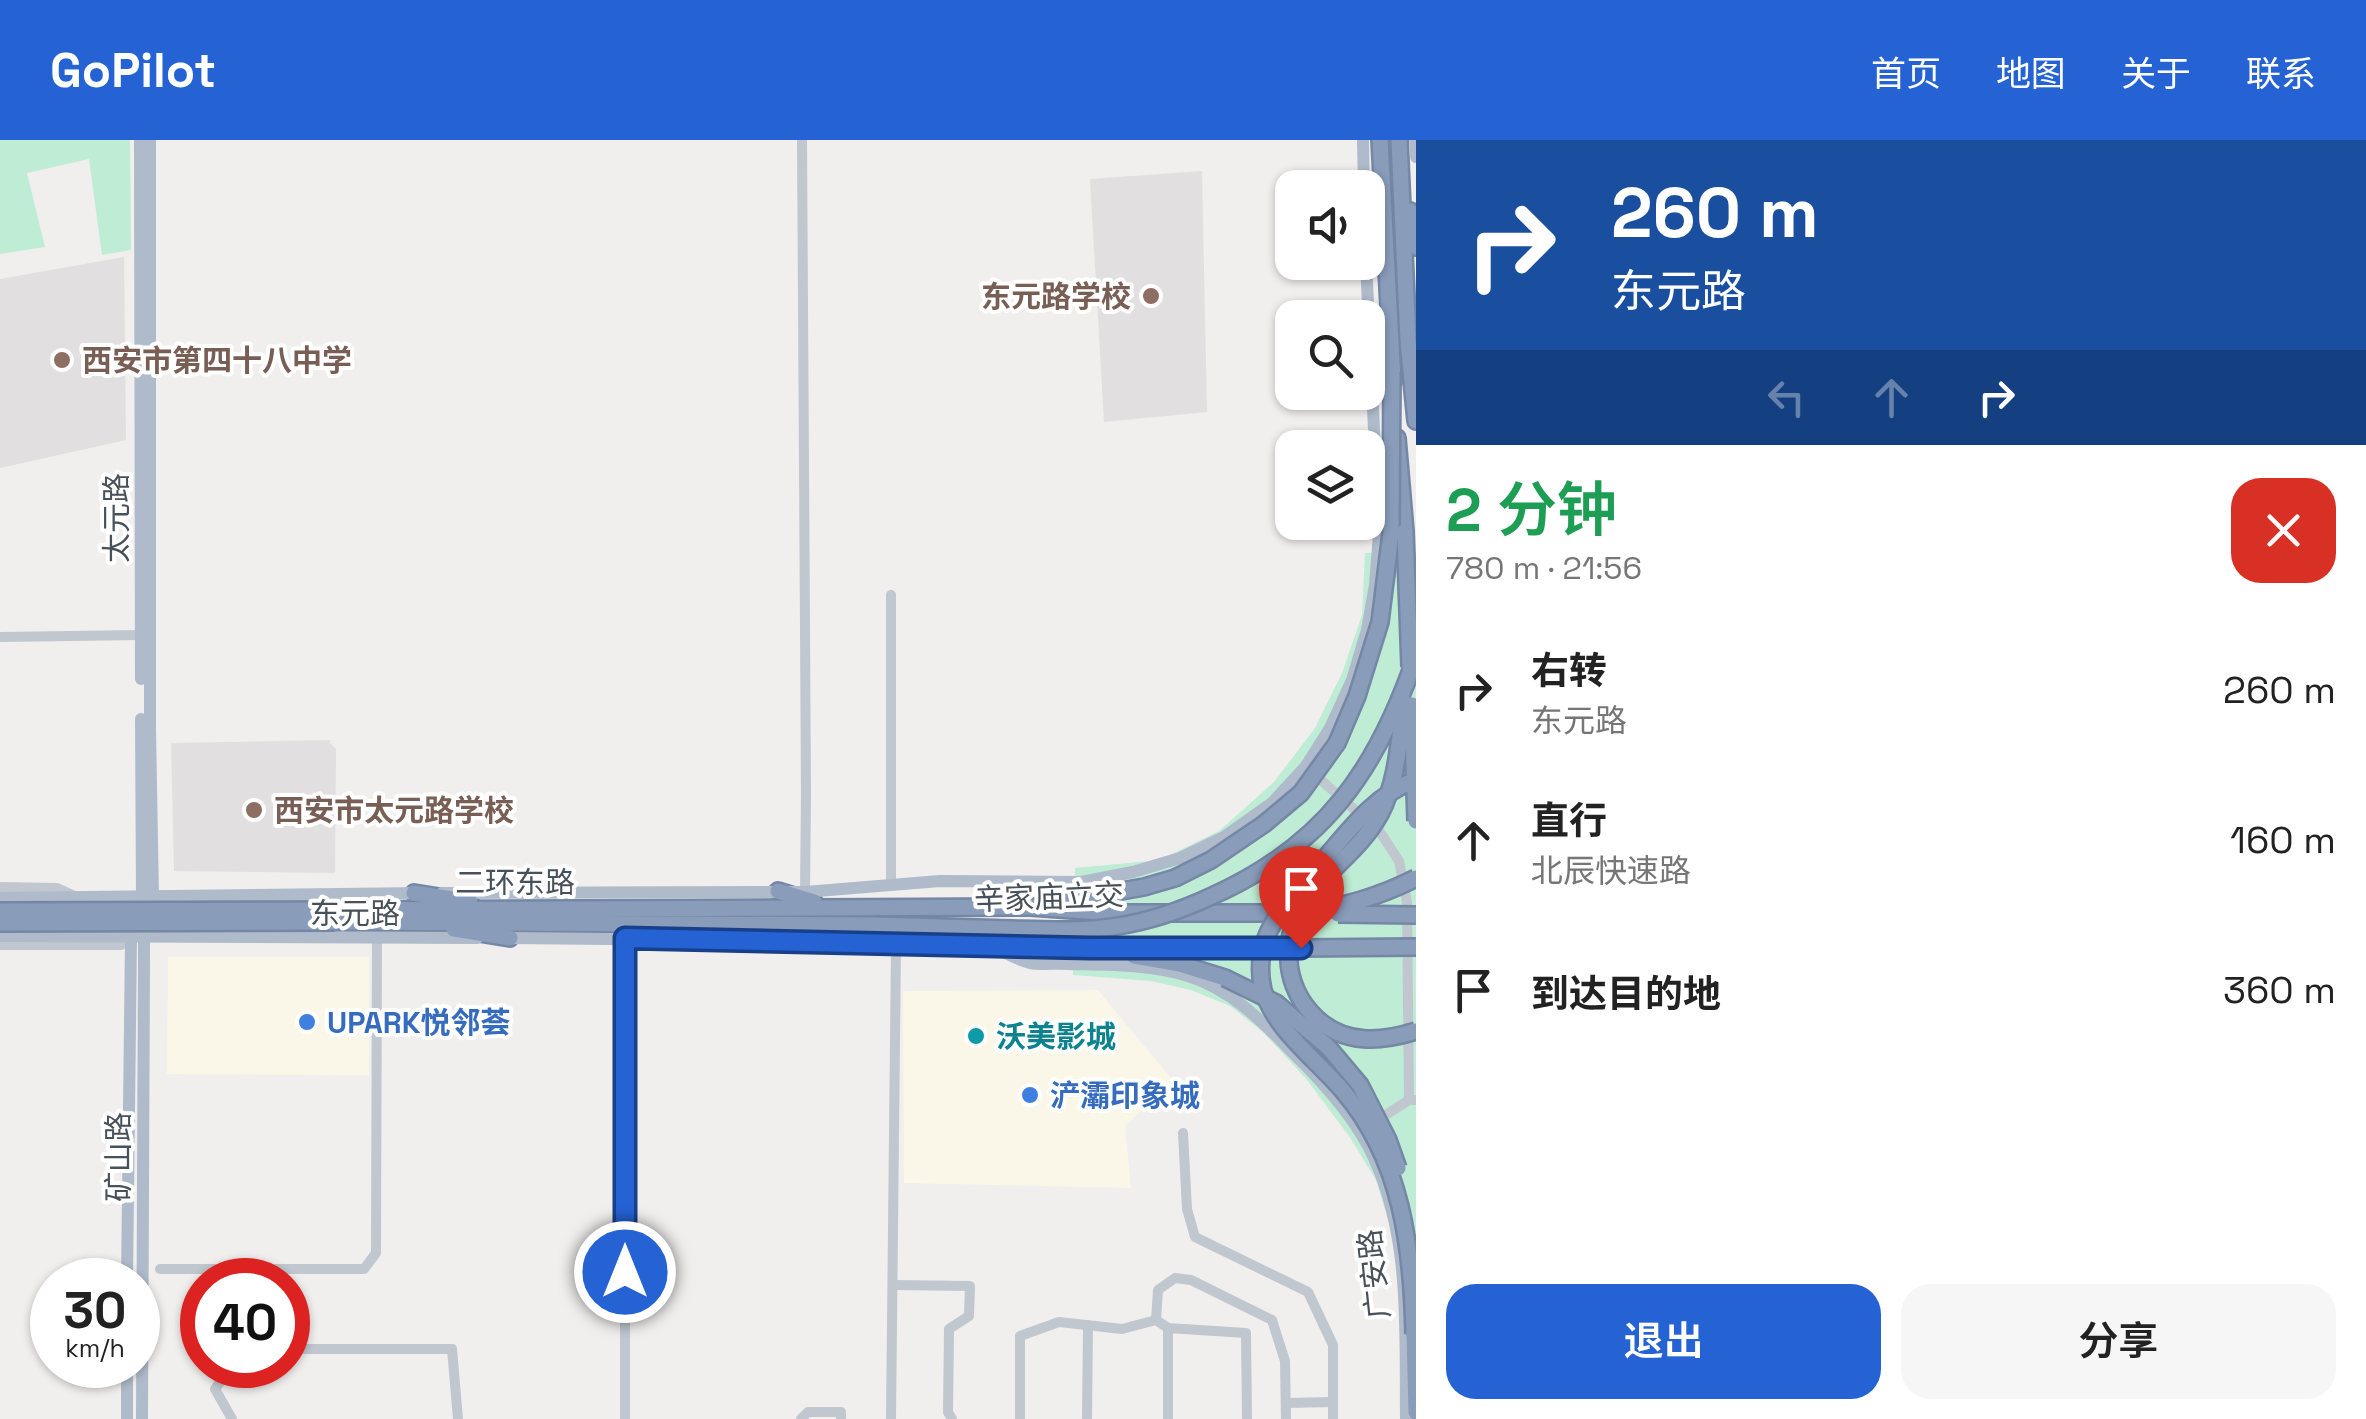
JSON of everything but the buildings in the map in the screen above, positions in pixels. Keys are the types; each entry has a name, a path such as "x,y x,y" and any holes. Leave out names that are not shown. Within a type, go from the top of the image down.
{"highway":[{"path":"1380,140 1392,372"},
{"path":"1399,140 1416,247"},
{"path":"1399,140 1408,341 1416,420"},
{"name":"辛家庙立交","path":"1392,372 1413,657 1416,821"},
{"name":"辛家庙立交","path":"1030,907 1175,878 1211,860 1301,793 1337,743 1357,696 1380,622 1391,533 1392,372"},
{"path":"1413,657 1389,795 1367,833 1304,904 1287,956 1290,976 1304,1006 1323,1024 1346,1036 1375,1042 1416,1031"},
{"name":"辛家庙立交","path":"410,922 773,923 1050,930 1118,926 1182,910 1248,880 1276,862 1304,841 1340,804 1388,725 1413,657"},
{"path":"1416,780 1394,790 1355,824 1292,898 1267,936 1260,973 1271,1010 1362,1116 1389,1168 1406,1231 1412,1276 1416,1412"},
{"path":"1304,913 1386,894 1416,878"},
{"path":"778,891 832,908"},
{"path":"414,893 513,909"},
{"path":"1030,907 1115,913 1416,914"},
{"name":"二环东路","path":"0,923 513,909 1030,907"},
{"name":"二环东路","path":"0,911 336,916"},
{"path":"336,916 410,922 510,938"},
{"path":"773,923 829,941 896,944 1416,947"},
{"path":"1090,948 1180,964 1225,978 1276,1003 1328,1047 1360,1085 1388,1140 1416,1229"}],"main road":[{"name":"太元路","path":"140,140 141,635 148,896"},
{"name":"太元路","path":"148,896 150,140"},
{"path":"1363,140 1364,170"},
{"path":"1416,140 1416,157"},
{"name":"东元路","path":"0,898 805,892 940,881 1081,882 1180,858 1224,838 1272,804 1306,766 1330,728 1352,680 1367,630 1379,534 1367,280"},
{"name":"矿山路","path":"127,1258 138,938 148,896"},
{"name":"东元路","path":"0,936 829,941"},
{"name":"矿山路","path":"138,938 142,1419"},
{"name":"广安路","path":"988,946 1029,962 1142,966 1188,976 1240,1002 1313,1073 1360,1132 1389,1194 1404,1298 1406,1419"},
{"path":"127,1388 127,1419"}],"street":[{"path":"802,140 805,892"},
{"path":"890,884 891,596"},
{"path":"0,636 141,635"},
{"path":"1306,766 1380,832 1399,860 1411,894 1412,1100 1360,1132"},
{"path":"0,887 58,888 78,897"},
{"path":"0,945 120,945 138,938"},
{"path":"160,1269 364,1268 376,1253 377,938"},
{"path":"625,938 625,1419"},
{"path":"891,1419 896,944"},
{"path":"1183,1133 1188,1208 1195,1236 1308,1292 1333,1345 1333,1419"},
{"path":"1156,1320 1158,1290 1175,1278 1191,1280 1272,1320 1285,1360 1286,1419"},
{"path":"892,1285 970,1286 969,1316 949,1330 948,1412 952,1419"},
{"path":"1020,1419 1020,1336 1059,1322 1122,1329 1156,1320 1168,1328 1246,1333 1247,1419"},
{"path":"1087,1419 1088,1325"},
{"path":"1168,1328 1168,1419"},
{"path":"310,1349 452,1349 458,1419"},
{"path":"217,1388 232,1419"},
{"path":"1286,1403 1333,1402"},
{"path":"801,1419 808,1412 840,1412 840,1419"}],"shaded area":[{"name":"东元路学校","path":"1202,171 1207,412 1104,422 1090,179"},
{"name":"西安市第四十八中学","path":"124,257 126,440 0,468 0,279"},
{"name":"西安市太元路学校","path":"330,740 336,749 335,873 174,871 171,743"},
{"path":"168,957 369,957 369,1075 167,1074"},
{"name":"浐灞印象城","path":"1098,990 1174,1082 1125,1126 1131,1188 904,1183 903,991"}],"green space":[{"path":"0,140 130,140 131,250 102,255 89,159 27,173 45,247 0,254"},
{"path":"1416,552 1416,1292 1376,1180 1307,1080 1264,1033 1230,1006 1191,990 1151,981 1073,975 1075,868 1160,860 1219,831 1274,782 1315,728 1342,673 1362,615 1365,553"}],"place":[{"name":"东元路学校","path":"1151,296"},
{"name":"西安市第四十八中学","path":"62,360"},
{"name":"西安市太元路学校","path":"254,810"},
{"name":"UPARK悦邻荟","path":"307,1022"},
{"name":"沃美影城","path":"976,1036"},
{"name":"浐灞印象城","path":"1030,1095"}],"route":[{"path":"625,1272 625,938 1090,948 1301,948"}]}
